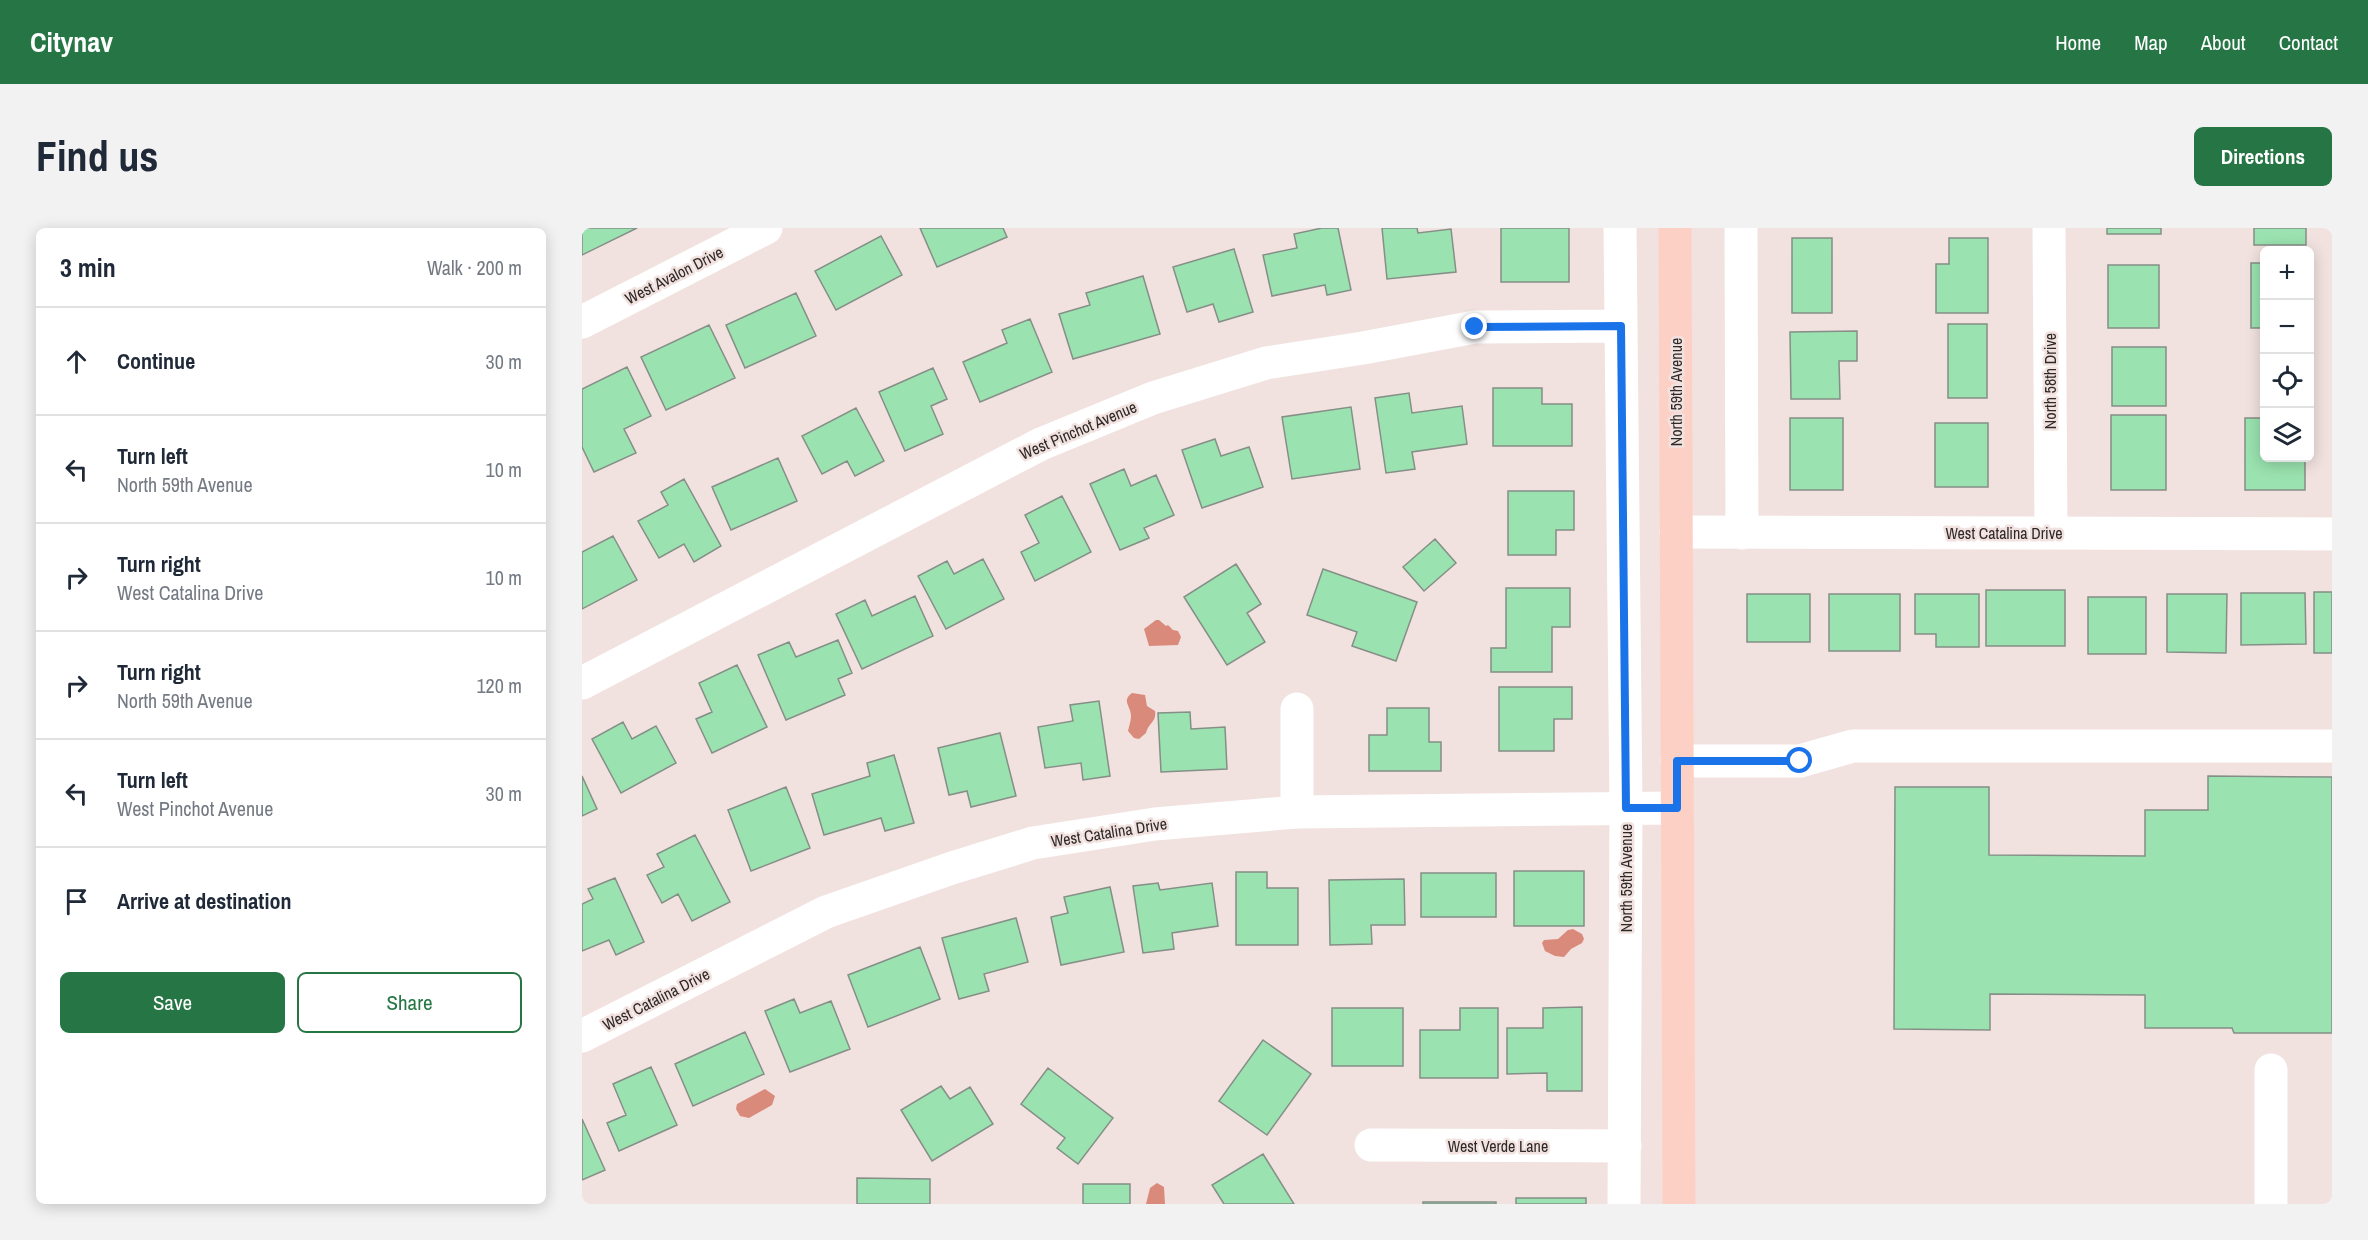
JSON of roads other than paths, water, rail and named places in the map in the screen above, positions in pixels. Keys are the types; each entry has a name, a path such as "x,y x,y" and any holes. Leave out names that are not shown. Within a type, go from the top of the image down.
{"main road":[{"name":"North 59th Avenue","path":"1675,228 1679,1204"}],"street":[{"name":"West Avalon Drive","path":"582,322 766,228"},
{"name":"North 59th Avenue","path":"1620,228 1626,808 1624,1204"},
{"path":"1741,228 1742,533"},
{"name":"North 58th Drive","path":"2049,228 2051,533"},
{"name":"West Pinchot Avenue","path":"582,683 1041,444 1154,398 1266,363 1475,327 1621,326"},
{"name":"West Catalina Drive","path":"1676,532 2332,534"},
{"path":"1298,709 1298,812"},
{"path":"1677,761 1800,761 1853,746 2332,746"},
{"name":"West Catalina Drive","path":"582,1036 825,912 1033,843 1155,824 1298,812 1677,808"},
{"path":"2271,1070 2271,1204"},
{"name":"West Verde Lane","path":"1371,1145 1625,1146"}]}
